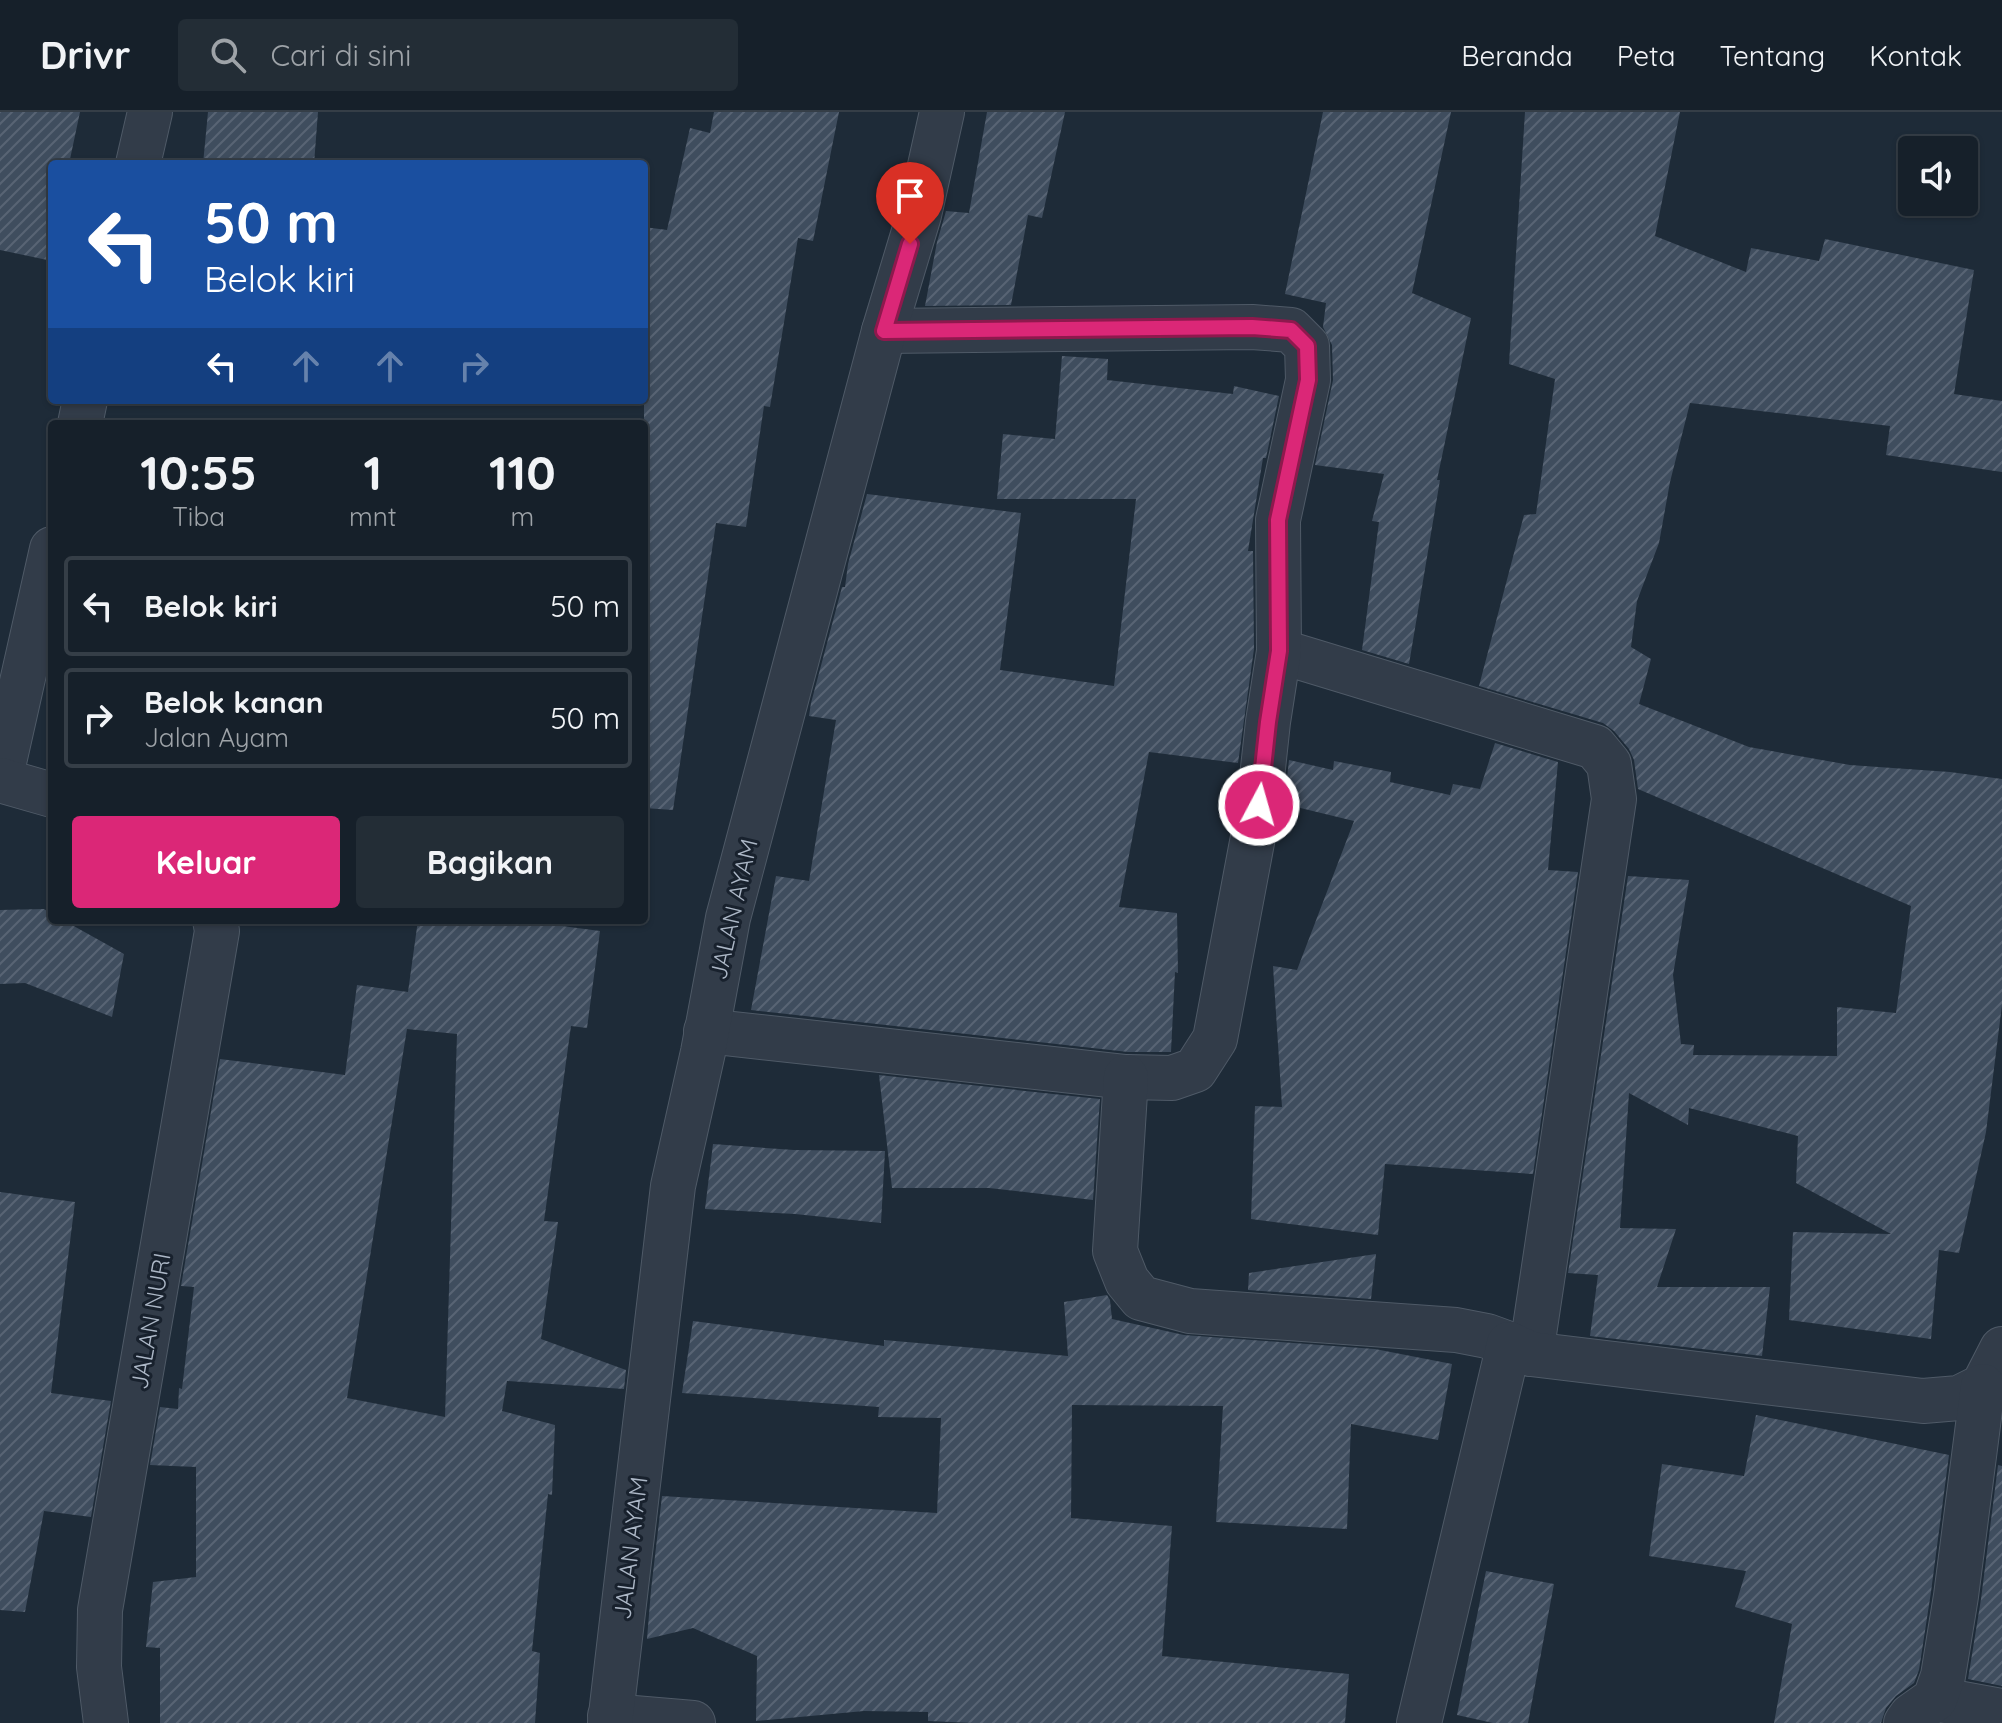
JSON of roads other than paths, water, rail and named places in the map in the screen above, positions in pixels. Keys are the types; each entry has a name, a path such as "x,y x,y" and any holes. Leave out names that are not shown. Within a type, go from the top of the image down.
{"street":[{"path":"139,160 150,112"},
{"name":"JALAN AYAM","path":"610,1720 673,1186 728,918 884,331 919,215 942,112"},
{"path":"706,1031 1126,1077 1172,1078 1195,1070 1215,1039 1259,805 1279,651 1278,520 1308,380 1307,346 1291,330 1252,327 884,331"},
{"path":"48,567 0,780 48,794"},
{"path":"1279,651 1595,747 1609,764 1614,799 1520,1349 1419,1723"},
{"name":"JALAN NURI","path":"106,1723 99,1667 100,1610 217,931 216,924"},
{"path":"1126,1077 1115,1251 1127,1281 1141,1298 1190,1311 1456,1330 1487,1336 1520,1349 1923,1401 1959,1398 1993,1367"},
{"path":"1920,1711 1943,1676 1993,1367"},
{"path":"1920,1711 2002,1711"},
{"path":"610,1720 693,1723"}]}
